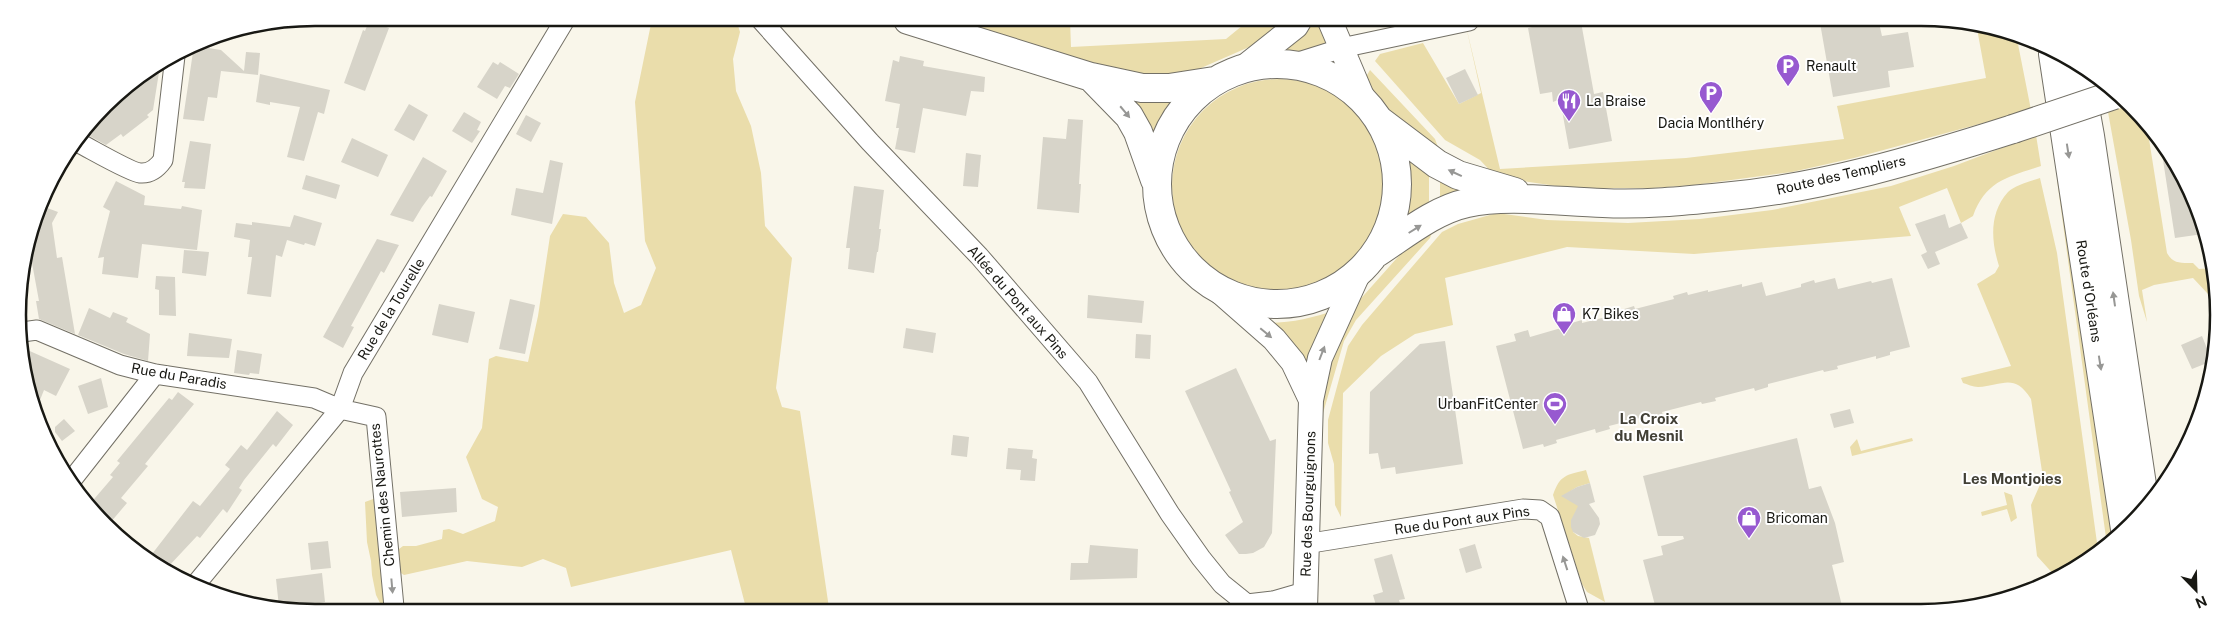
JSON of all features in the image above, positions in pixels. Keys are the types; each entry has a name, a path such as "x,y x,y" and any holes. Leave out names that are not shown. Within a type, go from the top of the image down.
{"main road":[{"path":"927,26 1091,78 1142,88 1169,88 1214,81"},
{"name":"Route d'Orléans","path":"2054,59 2124,520"},
{"name":"Route des Templiers","path":"1214,81 1242,69 1266,64 1292,64 1312,69 1331,76 1348,87 1372,110 1437,164 1458,175 1501,189 1559,201"},
{"name":"Route d'Orléans","path":"2079,74 2092,146 2144,498"},
{"path":"1091,78 1129,116 1138,132 1156,184"},
{"path":"1156,184 1160,154 1171,125 1190,100 1214,81"},
{"name":"Route des Templiers","path":"1156,184 1163,226 1172,245 1184,262 1199,277 1217,289 1240,299 1265,304 1290,304 1315,298 1339,288 1366,263 1435,216 1467,203 1487,201 1559,201 1604,204 1662,203 1776,191 1841,178 1923,156 2013,129 2109,97"},
{"path":"1366,263 1386,234 1394,212 1397,188 1396,165 1390,142 1372,110"},
{"path":"2134,434 2159,479"}],"street":[{"name":"Rue de la Tourelle","path":"200,580 340,410 353,373 561,26"},
{"name":"Allée du Pont aux Pins","path":"766,26 870,142 979,256 1088,382 1170,514 1201,558 1222,584 1247,604"},
{"path":"1242,69 1296,26"},
{"path":"1332,26 1372,110"},
{"path":"1292,64 1341,48 1445,26"},
{"path":"82,145 139,173 154,170 159,166 163,160 174,63"},
{"name":"Rue des Bourguignons","path":"1306,603 1306,544 1312,400 1320,358 1366,263"},
{"path":"1217,289 1274,339 1293,362 1312,400"},
{"name":"Rue du Paradis","path":"27,331 37,330 120,365 155,374 314,398 340,410"},
{"path":"75,475 155,374"},
{"name":"Chemin des Naurottes","path":"340,410 376,418 394,604"},
{"name":"Rue du Pont aux Pins","path":"1306,544 1523,509 1540,510 1550,517 1578,604"},
{"name":"Allée du Pont aux Pins","path":"1259,604 1273,601 1306,603"}],"shaded area":[{"path":"651,26 738,26 740,32 733,59 736,91 751,126 761,173 765,226 792,258 776,388 782,407 800,411 828,604 745,604 731,550 571,587 566,568 543,559 522,567 467,561 404,575 392,567 387,604 380,604 376,595 372,575 367,542 365,502 376,498 395,552 403,546 416,546 442,539 443,530 449,529 463,534 495,521 498,507 482,499 466,457 482,428 489,359 496,356 528,362 538,316 550,236 563,214 586,217 609,243 614,283 624,313 641,305 656,268 645,241 635,102"},
{"path":"964,26 1070,26 1071,47 1226,39 1242,26 1282,26 1272,37 1185,75 1134,81"},
{"path":"1301,26 1324,26 1329,43 1292,55 1271,53"},
{"path":"1466,26 1500,169 1686,158 1844,139 1837,106 1986,78 1978,32 2018,43 2031,110 1854,158 1792,172 1694,185 1653,188 1570,188 1496,177 1480,160 1445,140 1375,61 1380,54 1423,43 1459,104 1481,93"},
{"path":"1370,70 1435,139 1439,150 1400,123 1364,80"},
{"path":"1268,79 1290,79 1310,83 1330,91 1355,110 1374,135 1382,155 1386,186 1382,217 1374,237 1355,262 1330,281 1310,289 1290,293 1268,293 1248,289 1228,281 1211,269 1196,254 1184,237 1176,217 1172,197 1172,175 1176,155 1184,135 1196,118 1211,103 1228,91 1248,83"},
{"path":"1112,89 1181,92 1170,106 1149,142"},
{"path":"2122,108 2149,138 2169,257 2178,262 2193,263 2199,269 2206,269 2208,294 2193,278 2154,285 2142,290 2147,322 2139,296 2108,112"},
{"path":"2036,135 2041,166 2009,177 1992,187 1978,204 1973,216 1961,223 1947,188 1899,207 1911,236 1694,254 1567,247 1445,278 1453,325 1415,334 1381,356 1343,393 1341,517 1335,505 1334,464 1328,443 1328,420 1348,346 1362,325 1442,232 1458,224 1497,213 1547,220 1628,223 1700,219 1772,210 1891,186 1954,166"},
{"path":"1406,148 1429,167 1429,210 1405,228 1412,183"},
{"path":"1440,173 1483,190 1440,206"},
{"path":"2040,178 2057,253 2097,544 2052,572 2037,556 2031,505 2043,478 2031,399 2025,391 2013,383 2007,382 1976,387 1963,383 1961,378 2011,366 1977,284 1995,273 1999,266 1993,237 1997,209 2008,192"},
{"path":"2061,179 2113,516 2114,530 2106,536 2057,180"},
{"path":"1433,230 1430,238 1356,320 1344,341 1321,420 1326,367 1356,304 1413,240"},
{"path":"1336,310 1309,379 1266,323 1301,320"},
{"path":"1912,438 1913,441 1852,456 1850,447 1857,439 1861,451"},
{"path":"1586,470 1590,483 1577,487 1566,494 1583,509 1573,532 1578,536 1589,538 1605,602 1587,592 1582,584 1553,495 1561,480 1573,473"},
{"path":"2004,492 2012,495 2017,518 2011,522 2007,509 1982,516 1981,512 2007,505"}],"building":[{"path":"367,26 389,28 365,91 344,83 363,30 365,31"},
{"path":"1536,26 1582,26 1594,94 1603,92 1612,141 1569,149 1560,99 1553,102 1552,92 1540,94 1528,28"},
{"path":"1821,26 1880,26 1882,36 1908,32 1914,67 1888,71 1890,87 1833,97"},
{"path":"206,48 221,50 244,71 246,52 260,53 258,75 221,71 217,98 208,97 204,121 183,119 193,53"},
{"path":"900,56 924,61 923,66 985,77 984,92 971,91 966,116 923,108 915,153 895,149 899,128 896,128 900,104 885,101 893,60 899,62"},
{"path":"493,62 498,65 500,62 519,74 510,88 505,86 497,99 477,87"},
{"path":"1465,69 1478,95 1459,104 1446,78"},
{"path":"159,73 153,110 147,115 149,117 123,137 121,134 106,145 89,136 125,98"},
{"path":"260,74 330,90 324,114 318,112 304,161 287,157 300,107 270,102 270,105 256,102"},
{"path":"409,104 428,115 414,141 394,130"},
{"path":"464,112 481,122 477,130 480,131 472,143 452,131"},
{"path":"526,115 541,123 531,142 516,134"},
{"path":"1068,119 1083,120 1079,213 1037,209 1043,137 1066,139"},
{"path":"352,138 388,155 378,177 341,162"},
{"path":"190,141 211,144 205,189 184,188 185,182 182,182"},
{"path":"966,153 981,155 978,187 963,186"},
{"path":"423,157 447,171 432,197 430,196 413,222 390,215"},
{"path":"2163,158 2180,187 2198,235 2175,238"},
{"path":"550,160 563,163 552,224 511,215 516,188 543,193"},
{"path":"306,175 340,185 336,199 302,189"},
{"path":"116,181 145,196 144,205 181,209 182,206 202,210 197,250 142,244 138,278 102,274 104,257 98,258 110,211 103,207"},
{"path":"854,186 884,190 879,229 881,229 874,273 848,269 850,248 846,248"},
{"path":"47,208 58,212 52,223 57,258 62,257 75,334 39,319 36,301 39,301 32,263 36,240"},
{"path":"1945,214 1949,228 1961,223 1968,238 1935,252 1940,264 1928,269 1921,255 1927,252 1915,224"},
{"path":"294,215 322,223 315,246 287,240 282,257 276,255 271,297 247,294 252,257 248,257 250,240 234,237 236,223 252,225 252,222 290,227"},
{"path":"377,239 399,245 384,273 381,271 351,326 354,327 343,348 323,337"},
{"path":"184,250 209,252 206,276 182,273"},
{"path":"156,276 175,277 176,316 159,315 159,290 155,289"},
{"path":"1835,278 1838,289 1892,278 1910,347 1890,352 1890,355 1876,359 1876,356 1837,366 1838,369 1824,372 1823,370 1768,384 1768,387 1755,391 1754,388 1715,398 1716,401 1702,404 1701,402 1662,412 1663,415 1649,419 1648,416 1609,426 1610,429 1596,433 1595,429 1556,440 1557,443 1544,447 1543,444 1523,449 1496,346 1516,341 1514,334 1528,330 1530,337 1582,320 1582,323 1622,313 1621,310 1634,306 1635,309 1674,299 1673,296 1687,292 1688,295 1762,282 1766,296 1801,287 1801,284 1814,280 1815,283"},
{"path":"1088,295 1144,301 1142,323 1087,318"},
{"path":"510,299 535,305 525,354 499,349"},
{"path":"439,304 475,312 468,343 432,335"},
{"path":"89,308 110,318 113,312 128,318 126,322 150,334 148,361 124,354 78,335"},
{"path":"906,328 936,333 933,353 903,348"},
{"path":"189,333 232,339 229,358 187,356"},
{"path":"1136,334 1151,335 1150,359 1135,358"},
{"path":"2202,336 2207,349 2205,364 2192,369 2181,345"},
{"path":"1445,341 1463,464 1396,474 1395,467 1381,469 1378,453 1369,454 1370,392 1420,344"},
{"path":"237,350 262,354 259,374 234,373"},
{"path":"29,351 70,369 56,396 44,390 40,401"},
{"path":"1236,368 1270,441 1276,439 1272,533 1264,547 1253,553 1246,554 1239,554 1225,535 1243,522 1229,492 1231,491 1185,391"},
{"path":"101,378 108,407 88,414 78,386"},
{"path":"178,392 194,404 145,464 148,466 121,498 127,503 112,520 94,500 113,477 110,475 120,463 117,461 169,398 172,400"},
{"path":"1850,409 1854,423 1834,428 1830,414"},
{"path":"277,411 293,425 276,447 273,444 244,480 239,488 242,490 227,513 223,509 200,538 197,536 170,565 153,553 193,501 200,506 230,469 225,465 241,445 247,450"},
{"path":"64,419 75,431 62,441 55,432 55,427"},
{"path":"953,435 969,437 967,457 951,455"},
{"name":"Bricoman","path":"1797,438 1809,489 1821,486 1835,523 1844,562 1832,565 1842,604 1655,604 1643,560 1663,555 1661,546 1684,539 1683,536 1658,536 1643,476"},
{"path":"1008,448 1033,450 1032,458 1037,459 1035,481 1020,480 1021,470 1006,469"},
{"path":"1590,483 1595,502 1589,504 1599,518 1600,524 1595,535 1584,538 1573,532 1571,527 1571,520 1578,506 1561,496 1577,487"},
{"path":"456,488 457,512 402,517 400,492"},
{"path":"328,541 331,568 311,570 308,543"},
{"path":"1475,544 1482,568 1466,573 1459,549"},
{"path":"1090,545 1138,549 1137,578 1070,580 1071,563 1088,563"},
{"path":"1392,554 1405,599 1399,600 1400,604 1376,604 1373,595 1383,592 1374,559"},
{"path":"322,573 325,602 314,604 278,601 276,579"}],"place":[{"name":"Renault","path":"1788,87"},
{"name":"Dacia Montlhéry","path":"1711,114"},
{"name":"La Braise","path":"1569,122"},
{"name":"K7 Bikes","path":"1564,335"},
{"name":"UrbanFitCenter","path":"1555,425"},
{"name":"Bricoman","path":"1749,539"}],"district":[{"name":"La Croix du Mesnil","path":"1649,428"},
{"name":"Les Montjoies","path":"2012,479"}]}
